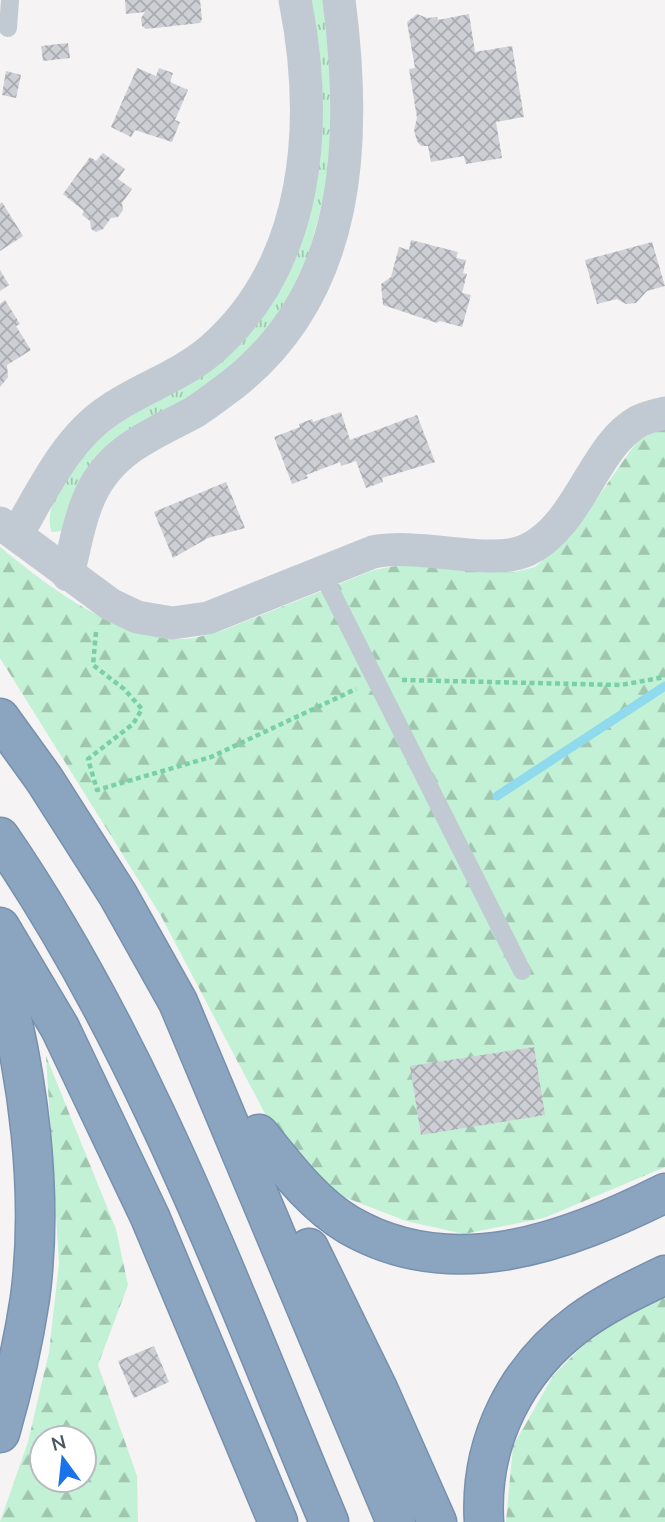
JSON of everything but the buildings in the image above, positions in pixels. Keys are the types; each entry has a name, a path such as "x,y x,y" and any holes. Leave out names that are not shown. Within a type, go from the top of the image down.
{"highway":[{"path":"0,718 44,779 118,895 178,1002 396,1522"},
{"path":"0,837 47,909 135,1072 220,1262 329,1522"},
{"path":"0,926 60,1028 150,1217 278,1522"},
{"path":"0,971 23,1073 33,1209 30,1295 18,1367 0,1433"},
{"path":"178,1002 213,1033 303,1236 378,1389 437,1522"},
{"path":"260,1134 298,1181 347,1224 388,1243 430,1254 482,1256 534,1245 614,1219 665,1194"},
{"path":"484,1522 492,1441 502,1415 520,1384 557,1340 581,1321 665,1275"}],"street":[{"path":"295,0 304,44 307,106 303,170 297,210 267,281 236,324 212,350 184,370 106,412 80,437 9,528 110,604 138,617 172,623 208,618 373,552 397,547 510,557 531,548 568,513 620,436 640,421 665,413"},
{"path":"68,575 87,502 105,470 123,450 194,412 267,353 296,314 318,269 336,219 345,175 349,135 345,46 338,0"}],"lane":[{"path":"8,28 10,0"},
{"path":"323,573 522,971"}],"path":[{"path":"92,770 88,759 133,724 142,709 124,689 93,665 96,624"}],"green space":[{"path":"307,0 324,0 328,20 334,160 303,275 265,338 63,531 52,532 50,514 53,504 76,457 274,297"},
{"path":"665,427 665,1167 544,1218 464,1234 406,1221 339,1195 270,1123 161,916 0,658 0,547 61,593 108,620 157,637 197,637 224,630 374,570 401,565 515,572 535,567 570,537 638,440"},
{"path":"46,1056 116,1229 128,1285 98,1365 137,1476 138,1522 0,1522 28,1442 28,1494 98,1494 98,1424 32,1424 49,1352 59,1263"},
{"path":"665,1296 665,1522 506,1522 513,1446 553,1376 597,1331"}],"waterway":[{"path":"497,796 665,686"}]}
